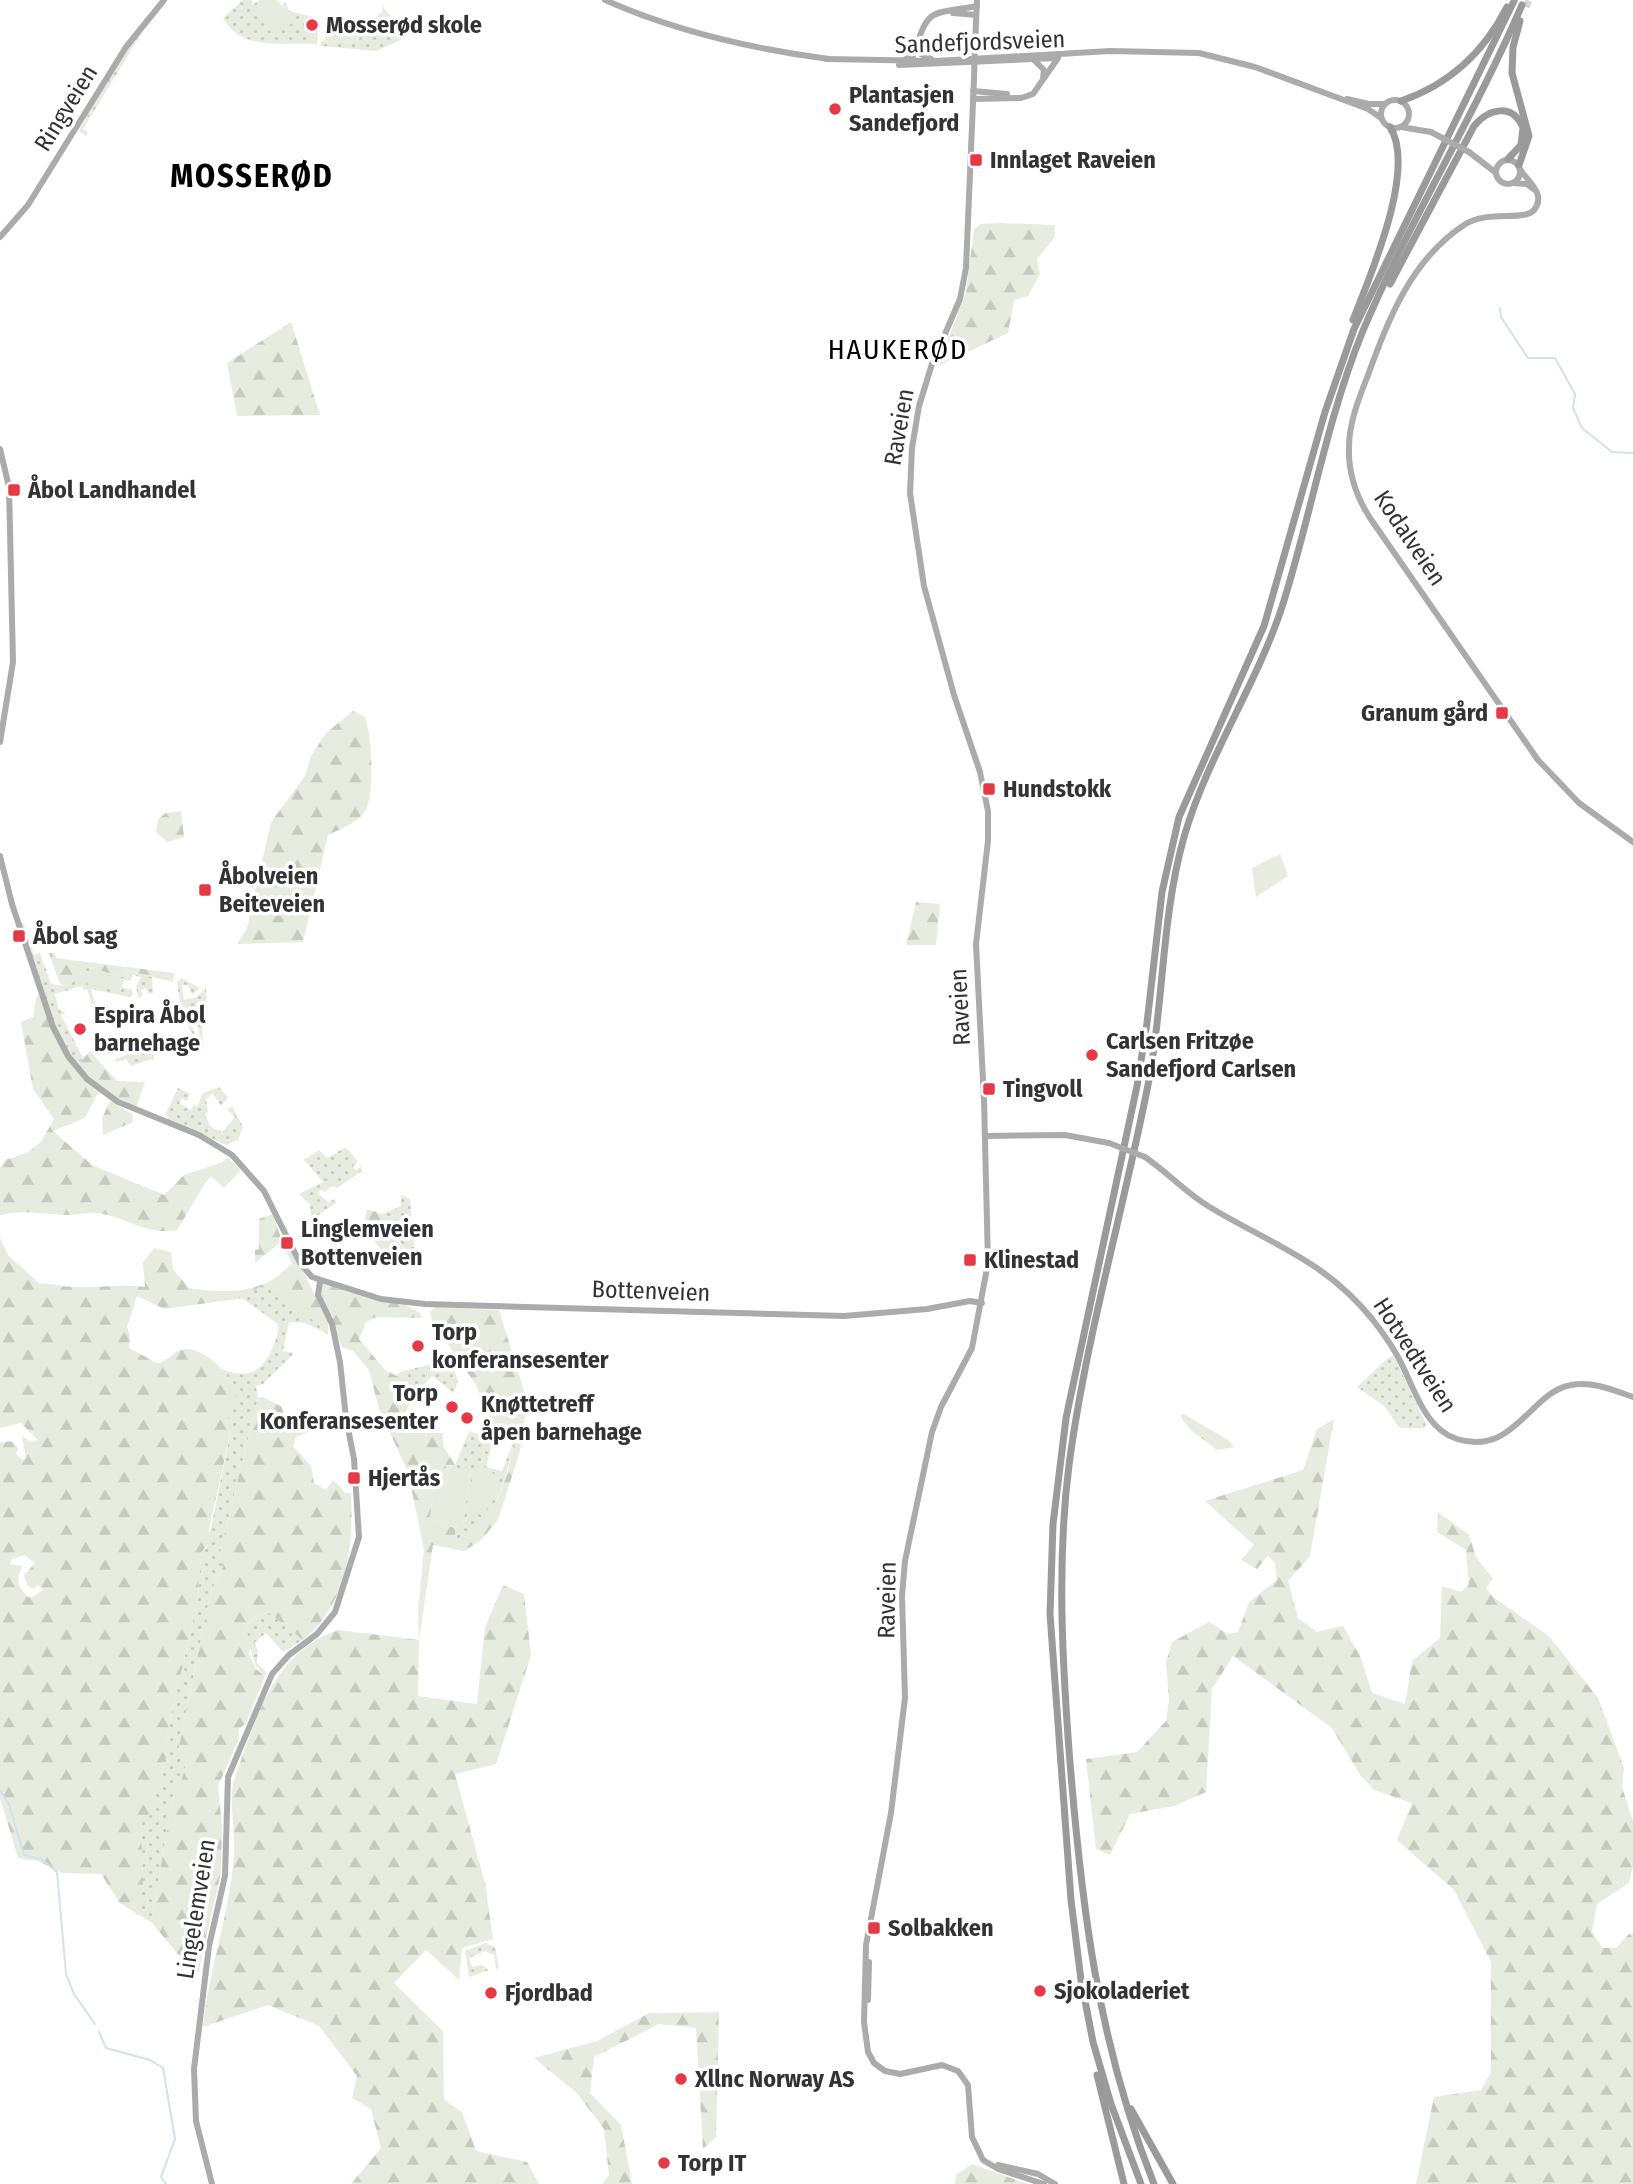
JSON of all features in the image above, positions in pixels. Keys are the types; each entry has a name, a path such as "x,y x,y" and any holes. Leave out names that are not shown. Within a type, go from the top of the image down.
{"highway":[{"path":"1401,101 1446,79 1469,60 1512,1"},
{"path":"1141,2184 1107,2092 1087,2017 1071,1900 1052,1661 1051,1549 1061,1445 1078,1352 1137,1086 1147,1023 1161,892 1173,838 1194,777 1264,626 1343,358 1373,287 1512,1"},
{"path":"1154,2184 1112,2063 1085,1922 1065,1695 1062,1549 1074,1433 1152,1060 1172,894 1183,841 1204,781 1255,677 1278,620 1334,415 1363,332 1524,6 1513,47 1513,82 1529,131 1519,167"},
{"path":"1363,332 1370,327 1470,132 1489,112 1511,112 1523,128 1521,145 1504,160"},
{"path":"1343,358 1342,349 1394,192 1398,151 1390,127"},
{"path":"1087,2017 1086,2027 1124,2184"},
{"path":"1112,2063 1141,2131 1173,2184"}],"main road":[{"name":"Ringveien","path":"0,237 28,205 127,47 164,0"},
{"name":"Sandefjordsveien","path":"606,0 670,25 720,40 858,64 912,65 1034,60 1134,51"},
{"path":"900,61 912,55 917,35 930,17 944,10 977,3 976,15 948,13 935,18 924,27 919,50 925,57 936,61"},
{"name":"Raveien","path":"976,15 969,236 964,282 921,398 914,432 909,484 913,532 923,586 954,695 980,772 988,811 988,841 976,944 988,1249 982,1303 970,1355 941,1407 932,1432 903,1569 906,1679 902,1734 891,1813 874,1890 868,1936 865,2030 868,2052 877,2067 894,2074 937,2065 958,2071 970,2091 971,2131 976,2148"},
{"name":"Sandefjordsveien","path":"827,59 936,61 1134,51 1217,55 1368,110 1381,118"},
{"path":"973,95 1021,98 1033,94 1058,58"},
{"path":"973,95 1029,92 1044,76 1044,71 1034,60"},
{"name":"Sandefjordsveien","path":"1308,88 1369,104 1385,103"},
{"path":"1431,132 1409,114 1401,101 1385,103 1381,118 1390,127 1416,127 1431,132 1469,152 1496,173 1500,181 1527,184 1536,191"},
{"path":"1399,127 1409,114"},
{"path":"1469,152 1504,160 1519,167 1536,191"},
{"path":"1496,173 1504,160"},
{"path":"1512,183 1519,177 1519,167"},
{"name":"Kodalveien","path":"1536,191 1537,205 1529,215 1520,217 1493,214 1467,223 1434,250 1409,282 1381,341 1353,418 1349,444 1350,469 1357,494 1370,518 1538,760 1579,803 1633,842"},
{"path":"0,449 9,487 13,662 0,742"},
{"path":"0,856 46,1010 73,1063 100,1090 118,1102 199,1135 232,1155 264,1191 303,1268 320,1281"},
{"name":"Hotvedtveien","path":"985,1136 1057,1134 1109,1143 1145,1157 1207,1206 1293,1250 1339,1285 1389,1343 1429,1418 1452,1438 1476,1441 1503,1434 1524,1420 1552,1392 1571,1385 1596,1385 1633,1397"},
{"name":"Bottenveien","path":"320,1281 381,1299 425,1304 844,1316 915,1310 970,1301 982,1303"},
{"name":"Lingelemveien","path":"212,2184 196,2121 194,2069 209,1946 225,1876 228,1777 272,1674 289,1655 323,1629 335,1612 359,1537 356,1479 346,1418 341,1362 332,1324 318,1295 320,1281"},
{"path":"976,2148 990,2165 1045,2184"},
{"path":"976,2148 992,2163 1038,2174 1055,2184"}],"green space":[{"path":"243,0 252,0 252,5 260,0 277,0 282,6 286,2 289,11 313,17 318,24 317,44 265,43 241,36 231,29 223,18"},
{"path":"266,0 272,0 292,23 275,37 253,11"},
{"path":"382,6 405,32 401,40 376,51 321,46 321,41 356,43 358,30 369,30 377,25 376,17 382,12"},
{"path":"326,25 358,27 356,43 325,41"},
{"path":"143,31 83,129 88,132 86,136 79,131 114,67"},
{"path":"981,224 1055,225 1055,237 1037,259 1040,274 1028,296 1014,300 1008,333 938,366 966,292 974,229"},
{"path":"291,322 320,415 237,416 227,363"},
{"path":"353,711 365,717 369,737 371,779 368,803 358,819 328,835 303,942 237,944 247,928 271,822 305,776 311,756 326,733"},
{"path":"181,811 184,837 167,842 156,832 158,819 166,813"},
{"path":"1280,854 1288,876 1256,897 1252,868"},
{"path":"916,902 940,904 936,945 906,945"},
{"path":"23,922 34,955 40,953 51,984 67,986 74,979 82,980 87,967 124,977 126,970 152,977 153,993 149,994 146,988 141,990 143,996 138,998 136,986 141,977 133,975 130,981 124,980 122,987 132,990 133,995 129,997 91,989 95,1003 92,1005 87,989 84,990 82,986 55,994 59,1010 66,1013 61,1015 84,1060 79,1062 82,1073 63,1048 19,923"},
{"path":"49,953 55,953 56,958 174,973 173,982 126,970 124,977 87,967 82,980 73,980 67,986 60,984"},
{"path":"90,971 119,978 117,990 87,984"},
{"path":"181,978 200,988 192,995 188,985 182,985 184,1000 196,997 206,988 208,1023 202,1028 204,1052 196,1021 200,1019 198,1013 192,1014 190,1009 186,1010 199,1044 182,1017 177,982"},
{"path":"41,993 52,1027 81,1071 79,1064 90,1051 117,1081 145,1082 135,1111 102,1092 96,1096 85,1118 53,1131 92,1165 164,1195 184,1175 226,1161 206,1182 177,1230 156,1230 98,1213 71,1215 19,1212 0,1215 0,1168 5,1160 27,1153 41,1142 54,1119 33,1089 21,1022 33,1017 36,998"},
{"path":"155,1045 154,1061 151,1059 131,1066 126,1059 116,1062 115,1059"},
{"path":"219,1087 228,1098 221,1106 213,1093 206,1099 208,1112 205,1115 211,1127 222,1132 235,1117 228,1110 232,1106 243,1127 238,1140 226,1145 167,1120 169,1116 165,1115 178,1088 190,1094 187,1101 182,1098 179,1103 191,1110 194,1104 197,1107 203,1093"},
{"path":"110,1101 132,1114 133,1122 103,1135 102,1118"},
{"path":"346,1147 358,1162 353,1166 355,1170 361,1167 362,1171 337,1188 333,1185 325,1192 320,1190 318,1193 329,1203 334,1199 336,1203 311,1220 310,1204 299,1194 323,1182 304,1160 319,1150 327,1158"},
{"path":"227,1157 241,1170 224,1188 211,1176"},
{"path":"401,1195 410,1199 414,1247 404,1248 382,1214 401,1206"},
{"path":"367,1209 382,1214 387,1222 394,1225 395,1238 403,1248 414,1247 415,1263 391,1262 369,1231 366,1224"},
{"path":"273,1214 282,1241 255,1263 255,1250 259,1249 259,1219"},
{"path":"0,1238 8,1255 40,1284 73,1287 145,1287 143,1262 154,1248 171,1252 173,1269 189,1288 218,1291 245,1289 270,1281 281,1273 292,1263 286,1251 292,1249 328,1322 328,1327 321,1327 279,1290 259,1287 244,1298 164,1309 137,1296 127,1327 130,1335 129,1348 157,1363 183,1349 204,1355 213,1360 227,1376 236,1403 227,1422 230,1435 209,1529 211,1540 201,1553 197,1603 165,1743 167,1753 159,1784 155,1787 153,1809 141,1822 143,1888 134,1912 120,1903 101,1874 62,1873 38,1861 18,1858 0,1798 0,1443 12,1441 18,1448 16,1454 23,1460 26,1458 22,1436 31,1442 38,1440 21,1423 0,1428","holes":["24,1555 35,1563 24,1575 27,1585 33,1589 38,1585 43,1590 33,1597 28,1597 18,1582 22,1566 10,1564 12,1559"]},
{"path":"320,1282 401,1302 420,1313 422,1318 376,1317 366,1322 359,1339 385,1370 403,1379 415,1392 403,1422 407,1433 443,1433 443,1446 455,1465 436,1468 430,1520 455,1528 456,1540 470,1533 492,1509 510,1462 515,1430 493,1424 476,1385 432,1321 430,1312 436,1307 499,1310 527,1401 520,1451 498,1520 480,1541 464,1551 433,1545 419,1640 418,1610 424,1550 408,1472 379,1409 369,1370 353,1351 342,1347 319,1298"},
{"path":"260,1287 279,1290 321,1327 328,1327 328,1334 305,1323 289,1322 283,1351 294,1353 263,1384 256,1386 258,1398 220,1553 223,1567 211,1591 178,1751 186,1764 181,1782 174,1790 151,1922 134,1912 143,1888 141,1822 151,1806 167,1753 165,1743 197,1603 201,1553 207,1547 230,1435 227,1422 232,1384 222,1369 245,1374 257,1369 267,1359 277,1335 278,1324 242,1298"},
{"path":"1394,1356 1426,1424 1425,1428 1400,1428 1384,1406 1357,1387 1389,1357"},
{"path":"451,1359 458,1381 454,1393 432,1376 414,1395 397,1376 400,1372"},
{"path":"263,1397 282,1407 286,1424 314,1422 315,1429 296,1437 293,1446 311,1466 314,1483 326,1490 332,1481 336,1482 345,1493 351,1493 349,1553 345,1573 329,1610 318,1626 303,1640 268,1612 255,1617 244,1628 252,1642 249,1654 256,1669 265,1676 246,1723 239,1729 239,1739 218,1786 222,1826 221,1873 197,1977 151,1922 174,1790 181,1782 186,1764 178,1751 211,1591 223,1567 220,1553 258,1398"},
{"path":"1184,1414 1228,1440 1234,1447 1217,1450 1192,1431 1180,1416"},
{"path":"1334,1419 1310,1556 1288,1581 1298,1618 1317,1632 1343,1626 1361,1658 1372,1693 1405,1704 1412,1661 1440,1638 1442,1586 1461,1592 1469,1585 1466,1550 1437,1532 1438,1512 1469,1535 1476,1557 1493,1579 1486,1588 1493,1597 1549,1636 1598,1698 1624,1768 1622,1787 1633,1821 1633,1866 1629,1883 1597,1904 1592,1931 1602,1948 1616,1948 1629,1934 1633,1934 1633,2184 1416,2184 1434,2097 1481,2090 1491,2072 1491,1962 1454,1890 1397,1840 1412,1803 1374,1790 1360,1775 1332,1728 1233,1656 1212,1689 1206,1792 1174,1806 1130,1814 1110,1855 1096,1849 1086,1759 1137,1752 1166,1721 1169,1700 1166,1662 1172,1642 1209,1622 1228,1634 1238,1632 1249,1602 1277,1580 1275,1563 1268,1556 1257,1569 1241,1560 1254,1545 1205,1501 1303,1470 1317,1429"},
{"path":"469,1431 493,1439 486,1467 502,1471 514,1441 503,1486 490,1513 470,1534 456,1541 455,1528 463,1525 470,1471 436,1467 455,1465"},
{"path":"436,1467 470,1471 463,1526 455,1528 430,1520"},
{"path":"473,1471 501,1475 495,1498 483,1515 469,1513"},
{"path":"503,1585 524,1594 531,1655 496,1764 455,1774 485,1883 493,1939 462,1948 459,1980 426,1950 394,1983 443,2031 444,2100 462,2112 476,2151 527,2162 539,2184 351,2184 381,2148 371,2109 352,2098 357,2076 319,2026 268,2005 203,2027 231,1878 234,1848 233,1782 269,1692 281,1672 297,1654 316,1640 339,1630 419,1640 418,1696 477,1704 485,1627"},
{"path":"268,1612 303,1640 283,1652 266,1633 255,1642 257,1663 267,1673 265,1676 253,1659 244,1628 255,1617"},
{"path":"485,1943 495,1947 499,1968 496,1969 494,1955 485,1951 469,1958 472,1967 482,1965 489,1970 469,1977 465,1951"},
{"path":"719,2012 716,2137 703,2149 696,2028 659,2024 594,2057 590,2093 621,2125 632,2184 602,2184 609,2175 604,2129 577,2093 534,2058 597,2041 649,2013"},
{"path":"972,2164 1028,2184 955,2184 956,2175"}],"waterway":[{"path":"1500,308 1501,317 1528,358 1555,358 1575,394 1573,408 1582,428 1612,452 1633,453"},
{"path":"0,1790 9,1804 24,1855 41,1859 57,1872 66,1974 74,1994 95,2024"},
{"path":"99,2032 106,2048 150,2060 163,2068 175,2139 161,2177 166,2184"}],"tunnel":[{"path":"1526,7 1529,0"}],"place":[{"name":"Mosserød skole","path":"312,25"},
{"name":"Plantasjen Sandefjord","path":"835,109"},
{"name":"Innlaget Raveien","path":"976,160"},
{"name":"Åbol Landhandel","path":"14,490"},
{"name":"Granum gård","path":"1502,713"},
{"name":"Hundstokk","path":"989,789"},
{"name":"Åbolveien Beiteveien","path":"205,890"},
{"name":"Åbol sag","path":"19,936"},
{"name":"Espira Åbol barnehage","path":"80,1029"},
{"name":"Carlsen Fritzøe Sandefjord Carlsen","path":"1092,1055"},
{"name":"Tingvoll","path":"989,1089"},
{"name":"Linglemveien Bottenveien","path":"287,1243"},
{"name":"Klinestad","path":"970,1260"},
{"name":"Torp konferansesenter","path":"418,1346"},
{"name":"Torp Konferansesenter","path":"452,1407"},
{"name":"Knøttetreff åpen barnehage","path":"467,1418"},
{"name":"Hjertås","path":"354,1478"},
{"name":"Solbakken","path":"874,1928"},
{"name":"Sjokoladeriet","path":"1040,1991"},
{"name":"Fjordbad","path":"491,1993"},
{"name":"Xllnc Norway AS","path":"681,2079"},
{"name":"Torp IT","path":"664,2163"}],"district":[{"name":"MOSSERØD","path":"252,176"},
{"name":"HAUKERØD","path":"898,349"}]}
